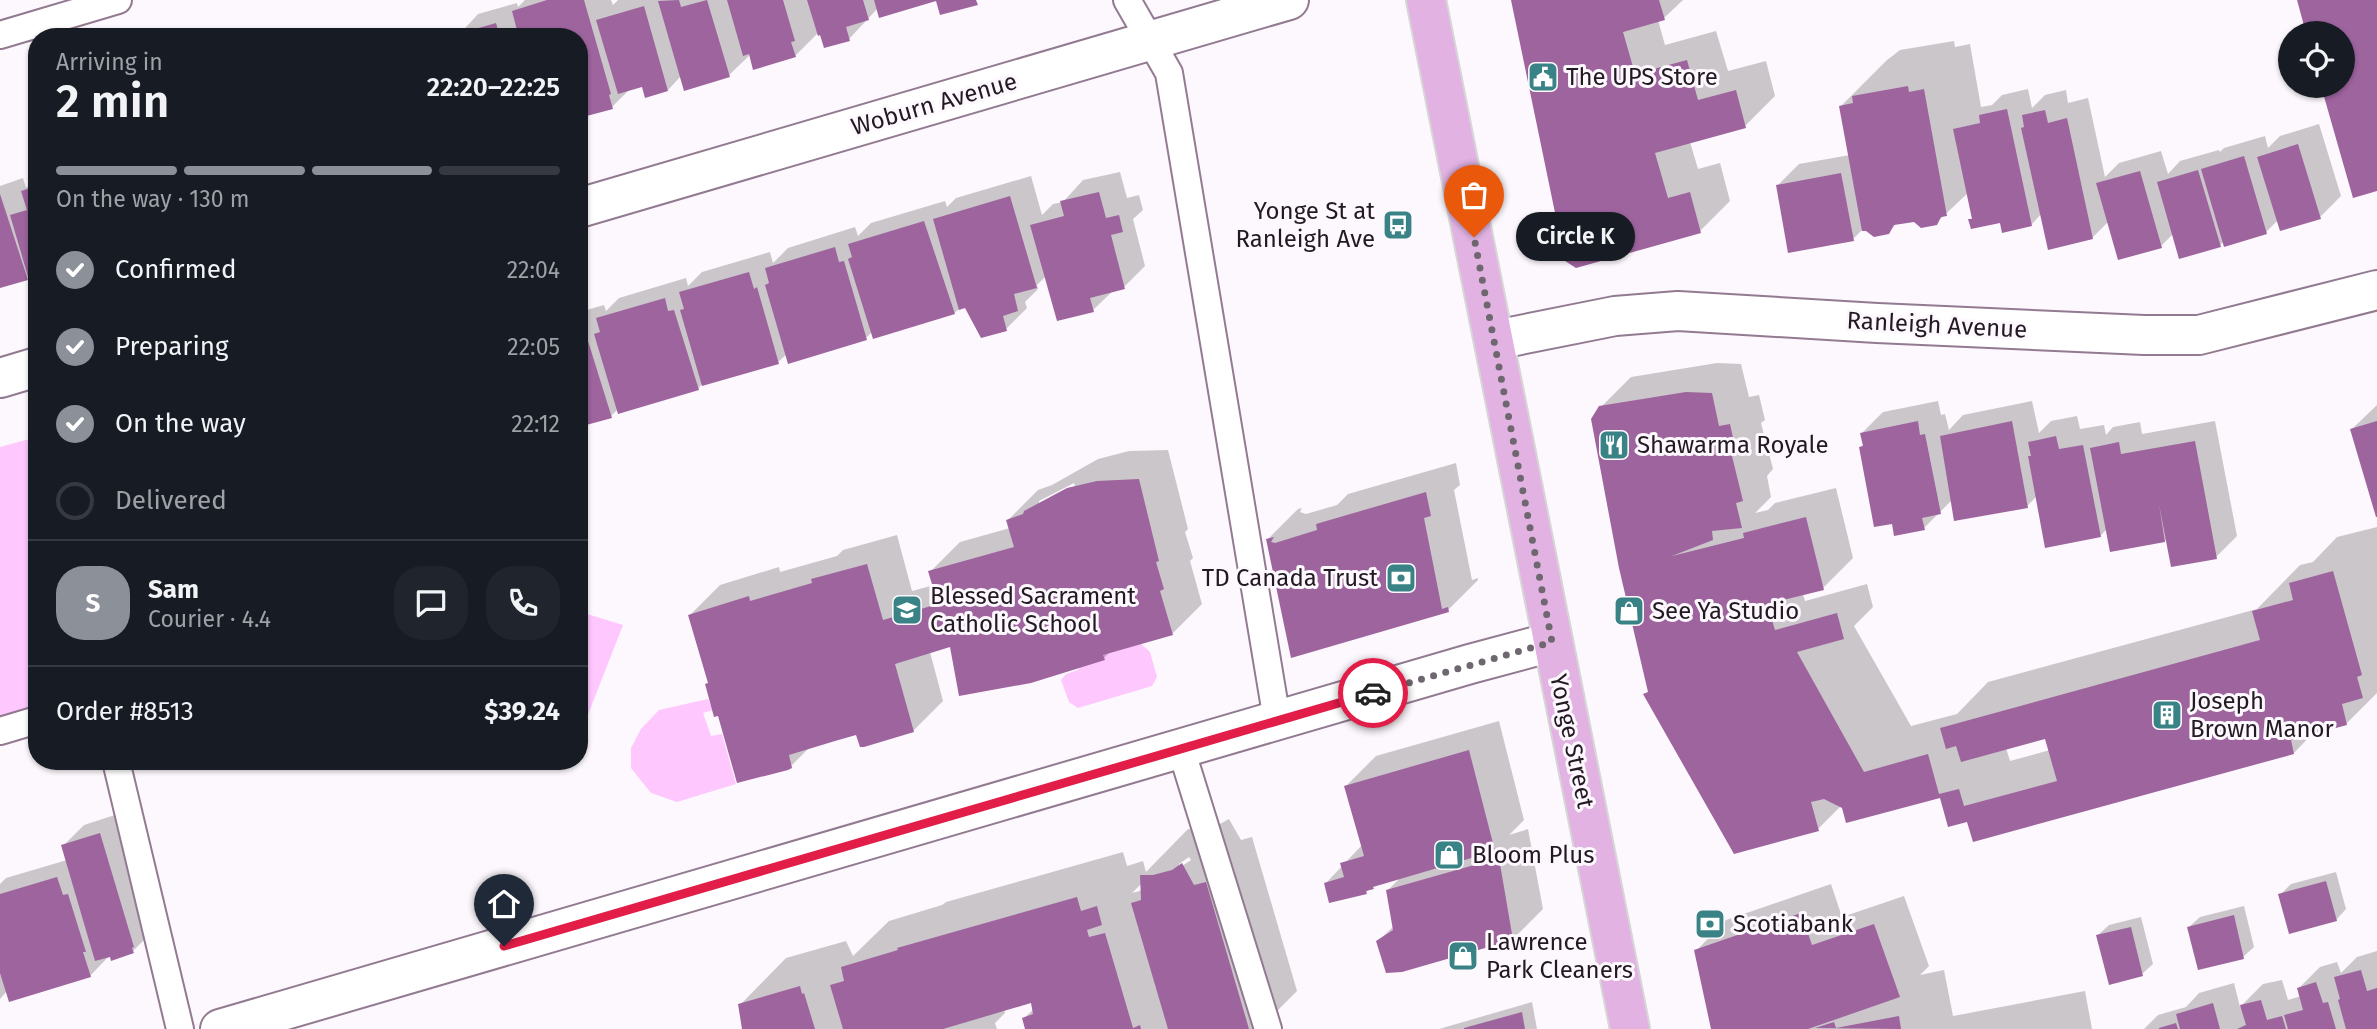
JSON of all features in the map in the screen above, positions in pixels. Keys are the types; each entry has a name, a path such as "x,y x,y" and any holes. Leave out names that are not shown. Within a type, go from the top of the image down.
{"main road":[{"name":"Yonge Street","path":"1426,0 1630,1029"}],"street":[{"name":"Woburn Avenue","path":"588,205 1289,0"},
{"name":"Ranleigh Avenue","path":"1495,340 1615,316 1678,311 1877,323 2199,335 2377,290"},
{"path":"0,378 28,370"},
{"path":"220,1029 1552,642"}],"lane":[{"path":"0,35 118,0"},
{"path":"1127,0 1169,73 1278,720"},
{"path":"0,731 28,723"},
{"path":"1181,749 1268,1029"},
{"path":"118,770 180,1029"}],"shaded area":[{"path":"28,439 28,725 0,733 0,447"},
{"path":"588,614 623,625 588,714"},
{"path":"1140,643 1150,652 1157,677 1152,686 1078,708 1069,702 1061,680 1066,674 1078,670 1086,659"},
{"path":"708,699 713,710 703,713 711,736 722,734 736,784 677,802 651,793 631,768 631,748 641,729 659,710"}],"building":[{"path":"547,0 584,0 613,109 588,116 588,28 516,28 512,11"},
{"path":"679,0 681,7 707,0 730,77 684,91 658,1"},
{"path":"727,0 783,0 795,41 791,42 796,57 753,70 749,54 743,56"},
{"path":"807,0 863,0 869,20 846,27 850,41 824,48"},
{"path":"874,0 976,0 978,5 940,15 936,1 879,18"},
{"path":"1511,0 1659,0 1665,20 1623,32 1635,74 1687,60 1698,100 1736,90 1746,128 1655,153 1668,198 1690,192 1701,233 1576,268 1565,261"},
{"path":"2297,0 2377,0 2377,191 2353,198 2324,98 2355,98 2355,21 2303,21"},
{"path":"644,6 668,91 645,98 642,87 618,94 596,20"},
{"path":"496,23 497,28 479,28"},
{"path":"1908,86 1909,92 1924,89 1947,216 1941,217 1937,225 1921,228 1914,222 1894,225 1889,234 1874,237 1862,231 1839,106 1853,103 1852,96"},
{"path":"2007,109 2032,226 2002,233 2000,223 1971,229 1968,219 1972,219 1953,129 1980,123 1979,115"},
{"path":"2045,110 2048,123 2067,118 2093,239 2048,250 2021,128 2024,127 2022,115"},
{"path":"2298,144 2321,219 2280,231 2257,157"},
{"path":"2244,156 2267,234 2224,247 2201,169"},
{"path":"2198,170 2221,247 2179,259 2157,182"},
{"path":"2140,171 2162,248 2118,260 2096,183"},
{"path":"1841,173 1854,241 1788,253 1776,185"},
{"path":"28,189 28,277 10,215 27,210 21,191"},
{"path":"1099,192 1106,218 1119,215 1123,232 1111,235 1125,289 1090,298 1094,312 1057,321 1030,225 1064,216 1060,201"},
{"path":"0,194 28,280 0,288"},
{"path":"1010,196 1037,288 1014,294 1018,311 1003,316 1007,331 981,338 965,308 959,310 933,219"},
{"path":"924,221 955,314 873,339 848,259 852,257 848,244"},
{"path":"835,247 839,262 844,261 867,340 788,364 765,285 769,283 765,268"},
{"path":"749,272 754,289 757,287 779,364 702,386 680,310 684,309 679,292"},
{"path":"665,298 668,311 674,310 699,390 618,414 594,334 600,332 596,318"},
{"path":"588,341 612,418 588,425"},
{"name":"Joseph Brown Manor","path":"1686,392 1712,393 1719,426 1730,424 1736,451 1731,452 1743,501 1736,503 1742,528 1712,531 1713,540 1672,556 1744,538 1743,533 1806,517 1824,590 1767,604 1775,630 1837,613 1844,639 1797,652 1864,772 1928,754 1939,794 1959,789 1964,806 2057,781 2045,739 1961,762 1956,746 1946,749 1940,728 2260,640 2252,611 2293,600 2289,583 2333,571 2362,675 2357,677 2363,698 2342,704 2347,725 2291,740 2294,754 1973,842 1967,822 1948,827 1940,798 1846,823 1842,808 1824,799 1811,802 1819,831 1734,854 1643,694 1648,692 1619,568 1591,419 1599,406"},
{"path":"1918,421 1920,435 1925,434 1941,514 1922,518 1925,530 1894,536 1892,524 1874,527 1859,447 1863,446 1860,433"},
{"path":"2012,421 2028,508 1954,521 1940,436"},
{"path":"2377,421 2377,517 2376,517 2350,429"},
{"path":"2056,436 2059,449 2083,445 2101,537 2045,548 2028,456 2031,456 2028,442"},
{"path":"2195,441 2217,559 2171,567 2159,504 2165,542 2110,552 2090,448 2119,442 2121,454"},
{"path":"1139,479 1159,561 1156,562 1164,589 1160,591 1173,635 1103,655 1105,660 1031,683 959,696 950,647 895,664 914,732 864,747 860,747 856,735 835,741 789,755 792,768 788,770 737,783 718,716 714,717 705,684 708,683 688,615 749,596 750,601 812,583 811,579 867,564 883,620 938,604 928,571 1014,547 1006,520 1023,514 1067,488 1097,481"},
{"path":"1426,492 1431,516 1424,518 1442,609 1448,607 1449,612 1291,658 1266,539 1274,537 1271,542 1275,543 1317,530 1316,524"},
{"path":"1469,750 1495,851 1373,887 1374,889 1366,891 1367,894 1329,903 1324,883 1344,877 1340,863 1364,856 1344,786"},
{"path":"100,833 134,947 134,953 111,961 110,957 95,961 61,845"},
{"path":"1499,858 1513,940 1402,972 1386,973 1376,941 1393,930 1386,890"},
{"path":"1182,863 1194,885 1206,882 1249,1029 1168,1029 1131,903 1141,900 1140,875 1172,870"},
{"path":"57,877 63,895 68,894 91,977 9,1002 0,973 0,894"},
{"path":"2326,881 2337,921 2289,934 2278,894"},
{"path":"1077,897 1081,911 1097,906 1102,925 1087,930 1089,937 1105,933 1133,1028 1140,1025 1141,1029 1025,1029 1022,1018 1033,1014 1031,1003 943,1029 843,1029 830,985 844,981 841,967 898,950 897,948"},
{"path":"1801,913 1812,945 1874,924 1900,997 1808,1029 1711,1029 1694,950"},
{"path":"2234,915 2244,959 2198,970 2187,927"},
{"path":"2131,927 2143,976 2109,985 2096,935"},
{"path":"2361,970 2367,991 2377,988 2377,1029 2346,1029 2338,1000 2340,999 2334,977"},
{"path":"2316,982 2323,1003 2328,1002 2336,1029 2288,1029 2284,1015 2303,1010 2297,988"},
{"path":"800,986 815,1029 742,1029 738,1004"},
{"path":"2261,1000 2267,1020 2282,1016 2286,1029 2237,1029 2246,1025 2240,1005"},
{"path":"2213,1003 2220,1029 2180,1029 2176,1014"},
{"path":"1522,1012 1525,1029 1464,1029 1464,1028"},
{"path":"1899,1016 1901,1029 1815,1028 1834,1022 1836,1028"},
{"path":"2176,1023 2178,1029 2159,1029 2159,1028"}],"way so far":[{"path":"1373,693 1552,642 1474,237"}],"place":[{"name":"The UPS Store","path":"1543,77"},
{"name":"Yonge St at Ranleigh Ave","path":"1398,225"},
{"name":"Circle K","path":"1474,237"},
{"name":"Shawarma Royale","path":"1614,445"},
{"name":"TD Canada Trust","path":"1401,578"},
{"name":"Blessed Sacrament Catholic School","path":"907,610"},
{"name":"See Ya Studio","path":"1629,611"},
{"name":"Joseph Brown Manor","path":"2167,715"},
{"name":"Bloom Plus","path":"1449,855"},
{"name":"Scotiabank","path":"1710,924"},
{"name":"Lawrence Park Cleaners","path":"1463,956"}],"route":[{"path":"504,946 1373,693"}]}
